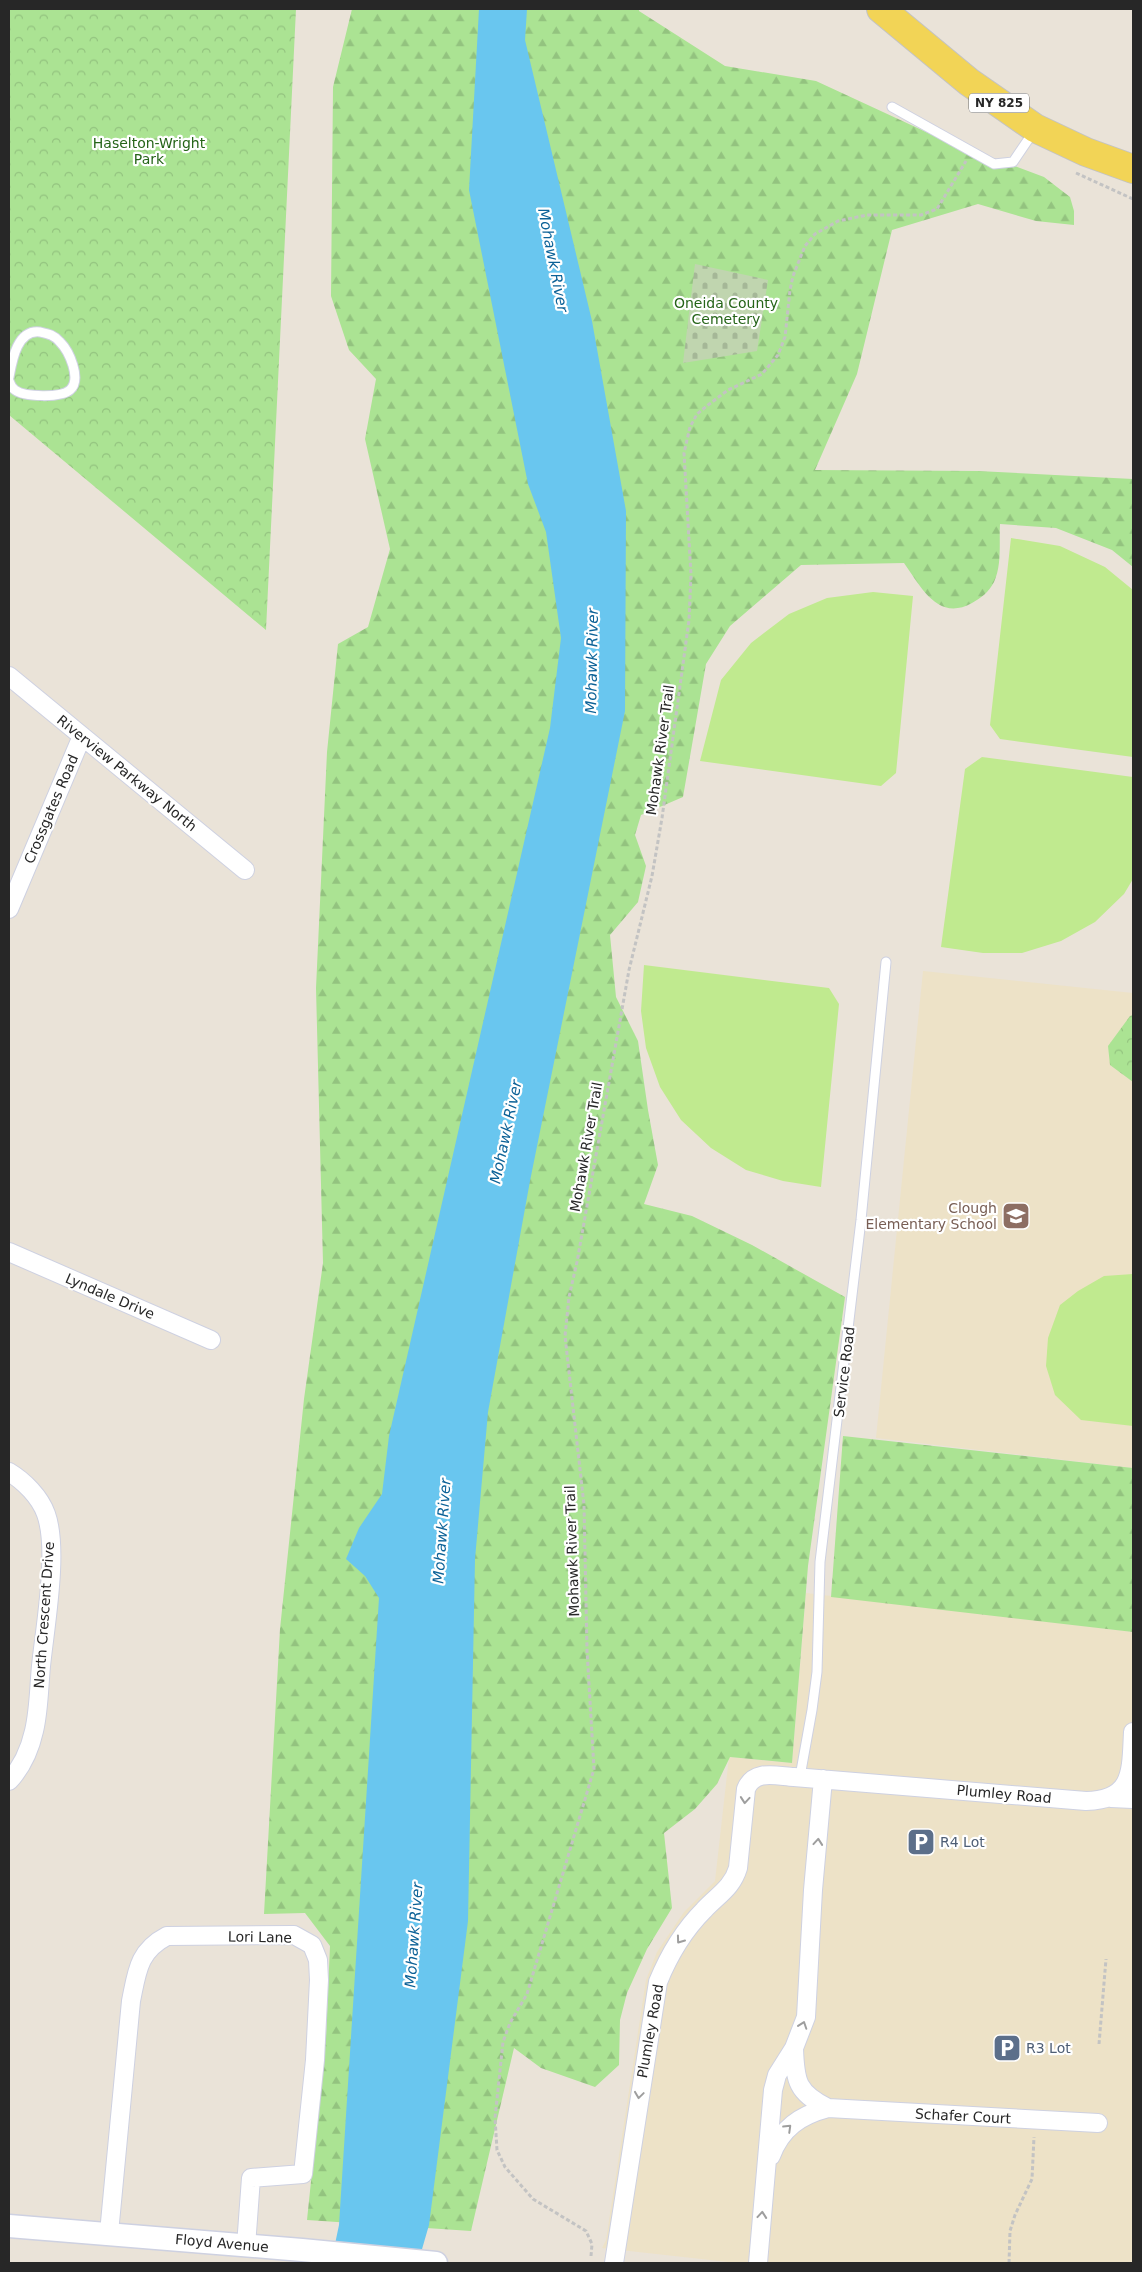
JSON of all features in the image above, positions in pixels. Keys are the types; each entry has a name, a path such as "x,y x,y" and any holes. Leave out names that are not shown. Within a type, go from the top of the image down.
{"main road":[{"name":"NY 825","path":"882,9 914,38 969,82 1035,128 1086,152 1133,169"}],"street":[{"name":"Riverview Parkway North","path":"9,676 245,870"},
{"name":"Crossgates Road","path":"9,909 82,736"},
{"name":"Lyndale Drive","path":"9,1252 211,1340"},
{"name":"North Crescent Drive","path":"9,1472 19,1478 37,1498 46,1512 50,1528 51,1565 34,1730 13,1776"},
{"path":"1110,1798 1118,1794 1127,1782 1133,1732"},
{"name":"Plumley Road","path":"614,2263 658,1982 674,1947 705,1909 727,1890 735,1880 738,1868 746,1789 749,1781 759,1776 794,1777 1086,1800 1110,1798 1133,1800"},
{"path":"758,2263 773,2090 777,2075 794,2048 806,2012 813,1890 823,1779"},
{"name":"Lori Lane","path":"109,2233 130,2000 139,1964 147,1950 155,1942 167,1936 294,1935 312,1945 318,1960 319,1980 315,2060 303,2174 251,2178 246,2246"},
{"path":"794,2048 795,2075 800,2087 814,2101 828,2108"},
{"name":"Schafer Court","path":"766,2168 783,2132 805,2116 828,2108 1098,2123"},
{"name":"Floyd Avenue","path":"9,2226 109,2233 436,2263"}],"lane":[{"path":"892,107 994,164 1013,162 1035,128"},
{"path":"35,332 55,336 66,348 74,367 73,385 70,390 59,396 11,392 9,379 15,350 26,335 35,332"},
{"name":"Service Road","path":"794,1777 801,1771 813,1701 816,1672 820,1562 862,1220 886,962"}],"path":[{"name":"Mohawk River Trail","path":"591,2256 592,2244 588,2234 581,2227 533,2199 516,2182 505,2167 497,2150 495,2118 503,2042 510,2023 527,1994 594,1769 587,1650 584,1505 565,1336 569,1297 577,1262 629,970 652,876 662,818 689,620 691,575 684,453 690,427 696,414 728,390 762,374 778,355 785,337 790,290 794,276 804,246 815,234 827,225 867,215 921,215 937,209 971,152"},
{"path":"1099,2044 1106,1960"},
{"path":"1009,2263 1010,2231 1015,2215 1032,2179 1034,2135 1038,2130"}],"shaded area":[{"name":"Clough Elementary School","path":"923,971 1133,993 1133,1468 876,1438"},
{"path":"806,1593 1133,1632 1133,2263 737,2263 602,2248 606,2240 646,1980 657,1952 684,1912 715,1881 729,1757 792,1763"}],"green space":[{"name":"Haselton-Wright Park","path":"9,9 296,9 266,630 9,415"},
{"path":"352,9 639,9 639,11 725,66 816,81 937,137 1044,177 1070,197 1074,211 1074,225 1036,221 978,204 892,230 857,374 815,470 978,471 1133,479 1133,567 1112,550 1056,528 1000,524 999,561 994,582 979,599 960,608 949,608 940,605 932,599 904,563 801,565 730,626 706,664 683,797 641,815 635,835 646,866 638,902 610,935 616,997 638,1041 658,1165 644,1204 692,1216 752,1245 845,1297 808,1566 792,1763 730,1757 717,1784 695,1809 664,1833 672,1908 647,1949 627,1993 620,2020 619,2065 595,2087 541,2068 514,2048 471,2231 307,2220 326,2036 330,1946 305,1913 264,1914 280,1629 304,1399 323,1263 316,988 327,752 338,644 368,627 390,549 365,439 376,379 349,350 331,296 333,87"},
{"name":"Oneida County Cemetery","path":"695,264 768,280 757,351 683,363"},
{"path":"1011,538 1060,546 1105,567 1133,590 1133,757 1000,739 990,725"},
{"path":"873,592 913,596 896,773 881,786 700,761 721,680 751,643 789,614 827,598"},
{"path":"982,757 1133,777 1133,879 1124,894 1095,922 1061,941 1022,953 983,953 941,947 965,769"},
{"path":"644,965 829,988 839,1004 821,1187 783,1181 746,1170 711,1148 681,1120 660,1087 646,1048 641,1011"},
{"path":"1133,1015 1133,1082 1110,1065 1108,1046 1130,1016"},
{"path":"1133,1274 1133,1426 1081,1420 1055,1395 1046,1366 1048,1338 1060,1305 1078,1291 1104,1276"},
{"path":"843,1436 1133,1468 1133,1632 831,1597"}],"water":[{"name":"Mohawk River","path":"479,9 527,9 525,40 592,321 626,511 625,711 530,1181 488,1412 475,1559 468,1921 429,2225 418,2263 331,2263 339,2225 379,1598 365,1576 346,1559 359,1528 382,1494 389,1436 550,728 561,638 546,532 528,484 469,190"}],"place":[{"name":"Clough Elementary School","path":"1016,1216"},
{"name":"R4 Lot","path":"921,1842"},
{"name":"R3 Lot","path":"1007,2048"}]}
